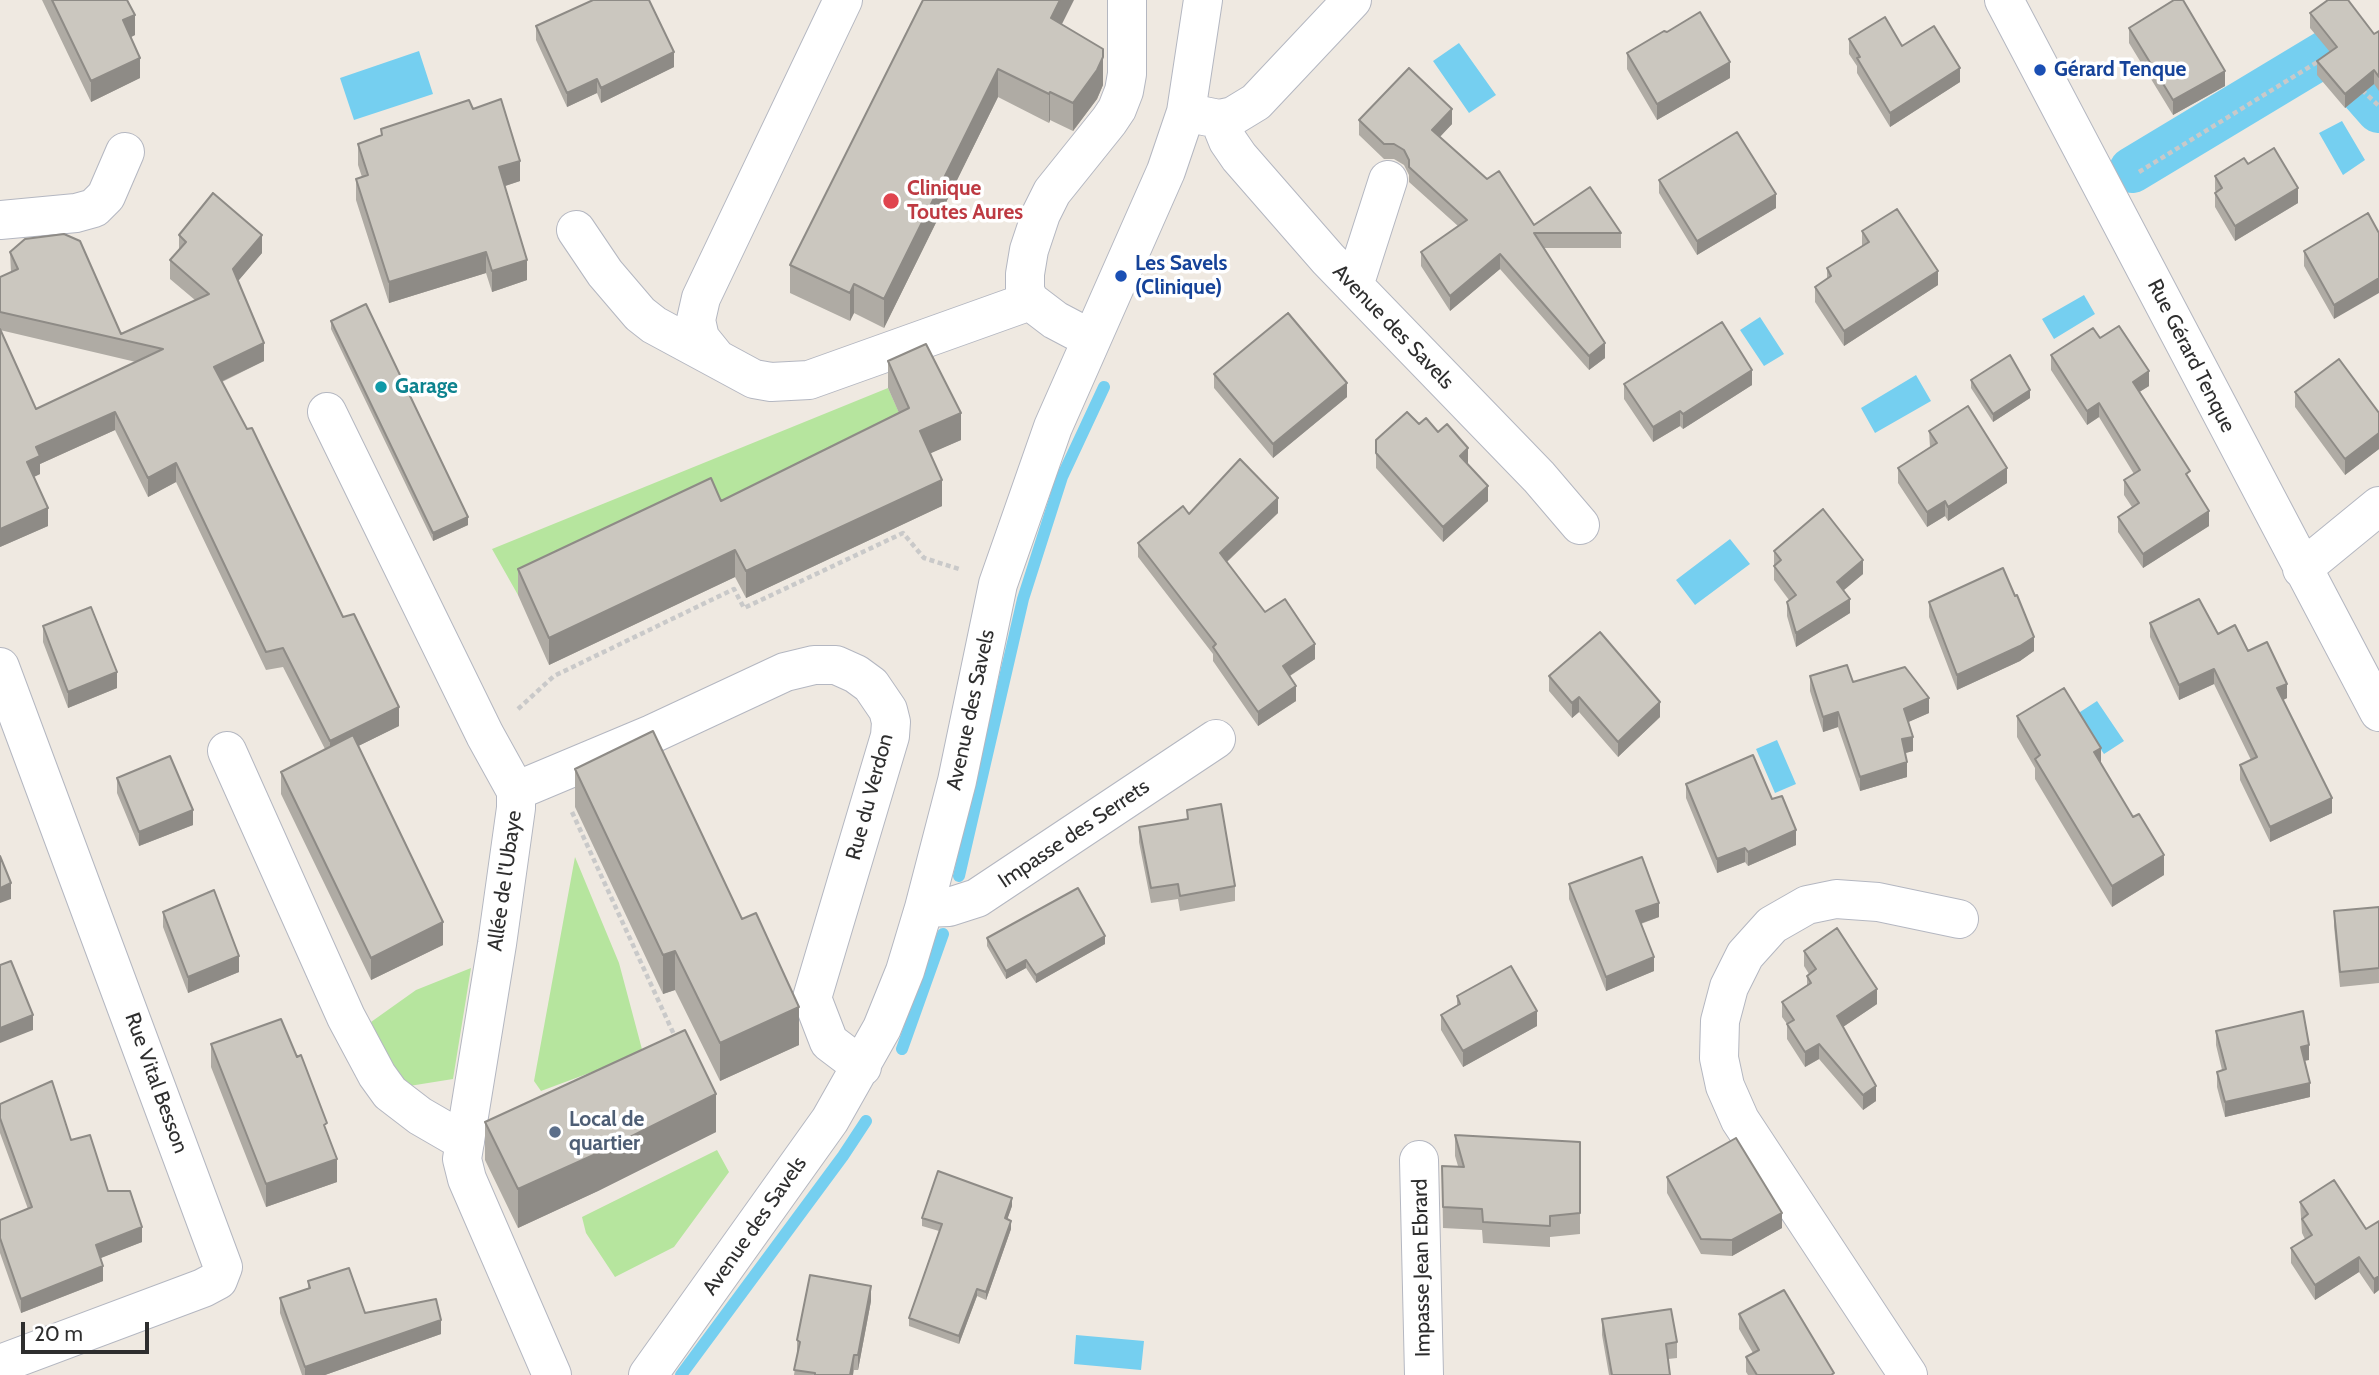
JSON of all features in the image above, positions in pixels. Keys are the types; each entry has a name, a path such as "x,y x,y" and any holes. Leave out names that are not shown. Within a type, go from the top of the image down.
{"street":[{"path":"717,359 700,338 696,320 701,298 843,0"},
{"path":"1091,339 1055,320 1030,301 1025,291 1025,274 1029,250 1041,214 1062,177 1117,109 1124,91 1127,74 1127,0"},
{"name":"Avenue des Savels","path":"648,1375 830,1120 882,1028 905,971 924,908 957,781 998,584 1053,427 1166,171 1202,115 1203,0"},
{"path":"1202,115 1233,116 1256,102 1352,0"},
{"name":"Rue Gérard Tenque","path":"2004,0 2379,712"},
{"name":"Avenue des Savels","path":"1202,115 1228,141 1239,157 1354,286 1539,477 1580,525"},
{"path":"0,220 76,213 94,208 106,196 125,152"},
{"path":"1354,286 1388,180"},
{"path":"576,230 605,273 640,314 654,325 754,379 771,382 809,380 1030,301"},
{"name":"Allée de l'Ubaye","path":"327,412 485,735 516,791 499,931 462,1159 467,1179 552,1375"},
{"path":"2302,569 2379,506"},
{"name":"Rue du Verdon","path":"516,791 652,734 785,672 814,664 836,665 856,674 871,685 888,710 890,736 812,998 829,1042 862,1067"},
{"name":"Rue Vital Besson","path":"0,667 223,1267 218,1280 203,1289 0,1364"},
{"name":"Impasse des Serrets","path":"924,908 949,907 977,898 1216,739"},
{"path":"227,751 346,1017 377,1075 390,1093 420,1116 465,1142"},
{"path":"1908,1375 1740,1120 1725,1086 1719,1058 1720,1021 1729,987 1745,955 1773,925 1789,913 1807,905 1836,899 1878,902 1959,919"},
{"name":"Impasse Jean Ebrard","path":"1419,1160 1424,1375"}],"path":[{"path":"2143,170 2327,56"},
{"path":"2353,81 2379,106"},
{"path":"485,735 554,676 734,589 744,608 903,533 924,558 964,570"},
{"path":"556,776 682,1051"}],"green space":[{"path":"888,388 909,435 710,505 518,595 492,549"},
{"path":"575,857 619,963 643,1053 541,1091 534,1081"},
{"path":"471,968 453,1079 403,1087 371,1022 416,990"},
{"path":"717,1150 729,1172 674,1247 615,1277 586,1233 582,1217"}],"water":[{"path":"1459,43 1496,95 1469,113 1433,61"},
{"path":"419,51 433,94 354,120 340,78"},
{"path":"2342,121 2365,160 2343,175 2319,133"},
{"path":"2084,295 2095,314 2054,339 2042,319"},
{"path":"1760,317 1784,354 1764,366 1740,330"},
{"path":"1916,375 1931,401 1875,433 1861,408"},
{"path":"1730,539 1750,564 1695,605 1676,580"},
{"path":"2097,701 2124,741 2104,754 2077,714"},
{"path":"1777,740 1796,784 1775,793 1756,749"},
{"path":"1076,1335 1144,1341 1141,1370 1074,1364"}],"building":[{"path":"52,0 127,0 135,15 123,20 140,58 91,81"},
{"path":"593,0 649,0 674,52 601,88 597,79 567,93 536,26"},
{"name":"Clinique Toutes Aures","path":"923,0 1060,0 1051,18 1103,49 1103,57 1073,103 998,69 884,299 854,284 850,293 790,265"},
{"path":"2174,0 2183,0 2225,71 2173,100 2129,28"},
{"path":"2328,0 2348,0 2374,34 2379,31 2379,77 2374,70 2345,94 2317,61 2337,47 2310,13"},
{"path":"1700,12 1730,62 1657,104 1627,53"},
{"path":"1885,17 1902,46 1934,26 1960,68 1890,113 1857,58 1860,57 1849,39"},
{"path":"1409,68 1452,109 1432,130 1487,179 1499,171 1534,225 1590,187 1621,233 1534,233 1605,343 1589,356 1500,254 1450,296 1421,252 1467,220 1409,167 1404,150 1394,144 1384,144 1359,120"},
{"path":"501,99 520,161 499,167 527,260 492,271 486,252 389,282 356,179 368,175 358,144 382,135 381,129 469,100 473,109"},
{"path":"1737,132 1776,194 1697,241 1659,180"},
{"path":"2274,148 2298,188 2235,226 2215,193 2222,188 2215,176 2244,158 2248,164"},
{"path":"213,193 262,235 233,269 264,343 214,367 247,429 252,428 343,617 354,614 399,707 330,741 283,648 266,652 176,463 148,478 115,412 36,447 40,456 27,462 48,508 0,529 0,329 36,409 163,349 0,312 0,277 18,269 10,252 25,239 64,234 80,241 121,334 209,294 170,260 186,242 179,235"},
{"path":"1897,209 1938,271 1844,331 1815,287 1831,276 1827,268 1869,242 1862,231"},
{"path":"2368,213 2379,233 2379,278 2334,305 2304,251"},
{"name":"Garage","path":"366,304 468,517 433,533 331,321"},
{"path":"1288,313 1347,383 1273,444 1214,374"},
{"path":"1722,322 1752,370 1683,414 1680,411 1653,427 1624,384"},
{"path":"2119,326 2149,371 2133,382 2190,471 2186,474 2209,511 2143,554 2118,517 2139,503 2124,480 2140,470 2099,403 2087,411 2051,355 2093,328 2100,338"},
{"path":"926,344 961,413 920,431 942,480 746,571 735,550 549,638 518,569 711,478 721,501 909,408 888,361"},
{"path":"2010,355 2030,390 1993,414 1971,380"},
{"path":"2339,359 2379,413 2379,433 2345,459 2295,392"},
{"path":"1968,406 2007,468 1948,507 1945,501 1927,512 1898,468 1937,443 1929,431"},
{"path":"1407,412 1419,424 1426,418 1438,432 1447,424 1468,448 1460,456 1488,486 1443,527 1376,453 1376,440"},
{"path":"1240,459 1278,498 1220,553 1265,612 1285,599 1315,644 1283,666 1296,686 1258,712 1213,647 1216,644 1138,543 1183,506 1189,514"},
{"path":"1823,509 1863,560 1837,582 1850,599 1796,633 1787,602 1796,595 1774,566 1781,560 1774,551"},
{"path":"2003,568 2034,637 1957,675 1929,602"},
{"path":"2199,599 2218,634 2235,625 2248,651 2267,642 2287,684 2277,688 2332,798 2270,827 2240,765 2257,757 2214,669 2179,685 2150,623"},
{"path":"91,607 117,672 68,692 43,626"},
{"path":"1600,632 1660,702 1618,742 1579,697 1572,703 1549,676"},
{"path":"1847,665 1853,682 1905,667 1929,698 1904,709 1913,737 1902,739 1907,762 1860,777 1838,712 1823,717 1810,676"},
{"path":"2064,688 2101,748 2094,752 2133,817 2139,814 2164,855 2112,886 2035,759 2040,755 2017,716"},
{"path":"653,731 742,919 756,913 799,1007 720,1043 675,951 663,955 575,769"},
{"path":"353,735 443,922 371,958 281,772"},
{"path":"1753,755 1772,799 1782,796 1796,830 1748,852 1745,848 1717,859 1686,784"},
{"path":"170,756 193,810 139,832 117,778"},
{"path":"1221,804 1235,886 1180,896 1178,884 1151,888 1139,827 1188,819 1187,810"},
{"path":"0,856 11,883 0,888"},
{"path":"1642,857 1659,903 1636,911 1654,957 1606,977 1569,884"},
{"path":"1078,888 1105,936 1036,975 1026,960 1006,971 987,938"},
{"path":"214,890 239,956 188,977 163,912"},
{"path":"2379,907 2379,968 2340,972 2334,911"},
{"path":"1837,928 1877,989 1837,1016 1876,1086 1863,1095 1819,1044 1805,1052 1787,1024 1794,1020 1782,1002 1811,983 1807,976 1816,969 1804,951"},
{"path":"11,961 33,1015 0,1028 0,965"},
{"path":"1511,966 1537,1011 1463,1051 1441,1015 1460,1004 1457,996"},
{"path":"2303,1011 2309,1045 2301,1047 2310,1083 2225,1102 2217,1072 2226,1069 2216,1031"},
{"path":"281,1019 297,1057 301,1055 327,1123 324,1125 337,1159 266,1184 211,1044"},
{"path":"685,1030 716,1094 598,1153 518,1189 485,1122"},
{"path":"52,1081 71,1140 90,1135 108,1191 130,1191 142,1227 96,1245 103,1266 21,1299 0,1238 0,1220 32,1207 0,1118 0,1104"},
{"path":"1455,1135 1580,1142 1580,1213 1550,1216 1550,1226 1483,1222 1482,1209 1443,1207 1442,1166 1464,1167"},
{"path":"1736,1138 1782,1213 1732,1240 1701,1239 1667,1177"},
{"path":"938,1171 1012,1198 1005,1218 1011,1221 986,1292 977,1289 959,1336 909,1318 942,1224 922,1218"},
{"path":"2334,1180 2366,1229 2379,1221 2379,1276 2374,1279 2359,1257 2315,1285 2291,1248 2312,1235 2302,1219 2308,1214 2300,1202"},
{"path":"349,1268 365,1313 436,1299 441,1320 305,1367 280,1298 310,1288 308,1281"},
{"path":"810,1275 871,1286 858,1355 854,1355 850,1375 815,1375 794,1370"},
{"path":"1784,1290 1834,1373 1831,1375 1757,1375 1746,1357 1759,1350 1739,1314"},
{"path":"1671,1309 1677,1342 1666,1344 1670,1375 1612,1375 1602,1319"}],"waterway":[{"path":"2132,170 2328,52 2379,110"},
{"path":"959,876 1023,599 1062,477 1104,387"},
{"path":"902,1049 943,934"},
{"path":"681,1375 866,1121"}],"place":[{"name":"Gérard Tenque","path":"2040,70"},
{"name":"Clinique Toutes Aures","path":"891,201"},
{"name":"Les Savels (Clinique)","path":"1121,276"},
{"name":"Garage","path":"381,387"},
{"name":"Local de quartier","path":"555,1132"}]}
